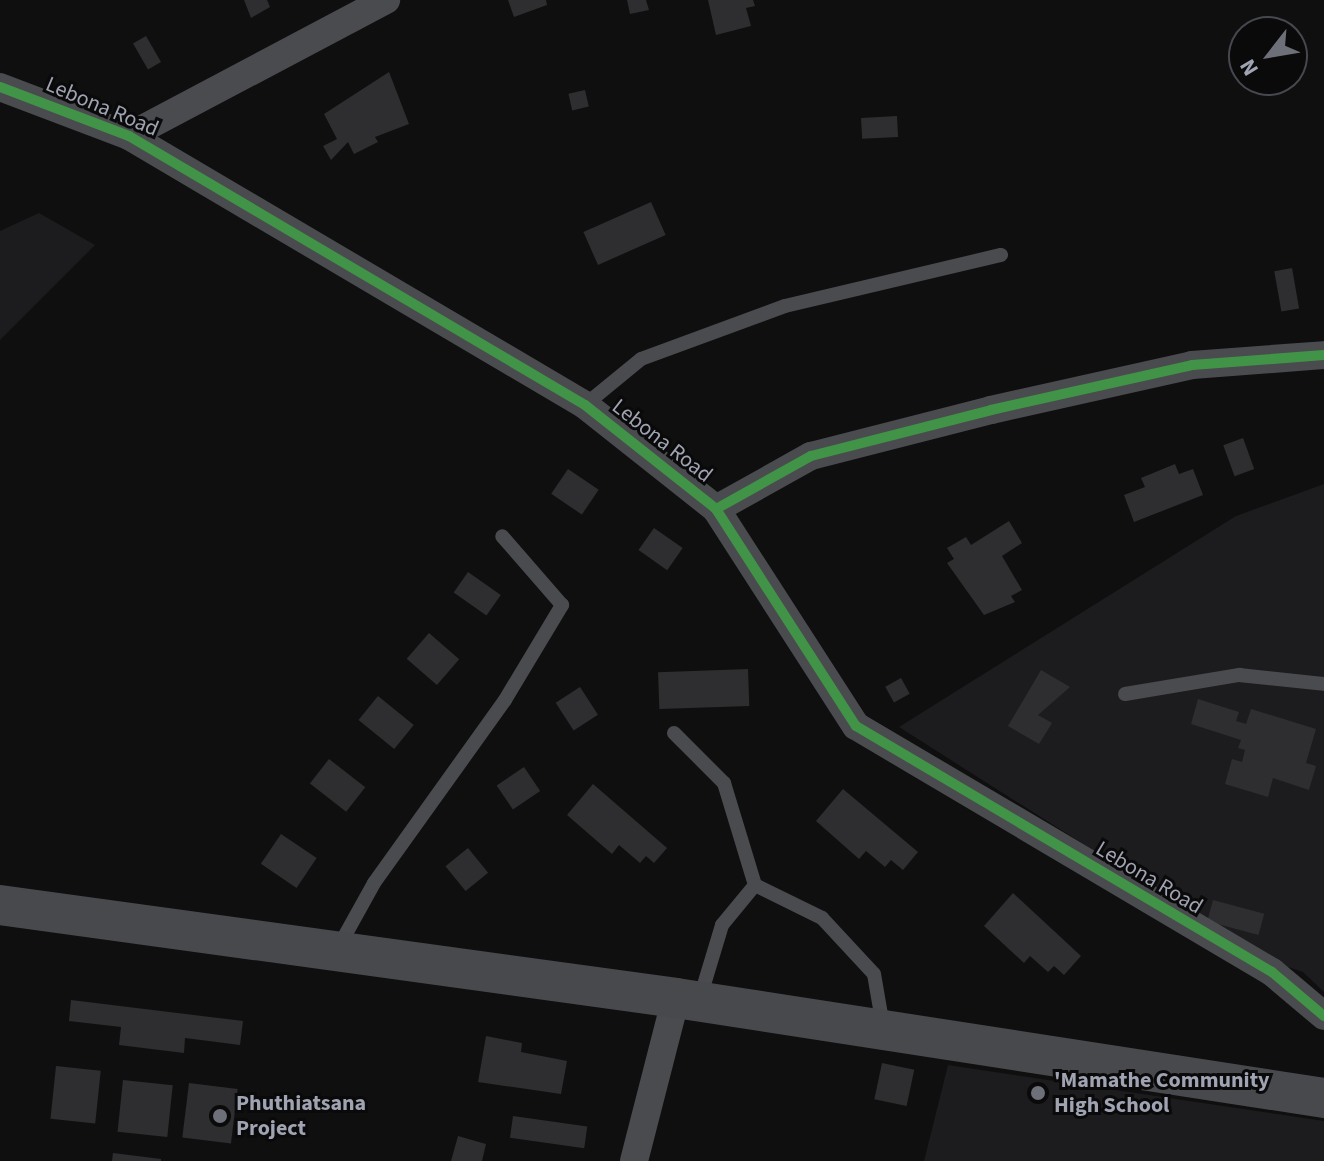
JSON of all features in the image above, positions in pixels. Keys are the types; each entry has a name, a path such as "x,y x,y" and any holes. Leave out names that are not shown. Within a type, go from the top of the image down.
{"main road":[{"path":"0,905 687,1000 1324,1098"}],"street":[{"path":"129,136 386,0"},
{"name":"Lebona Road","path":"0,87 129,136 585,405 716,509 856,726 1272,972 1324,1016"},
{"path":"716,509 811,456 976,414 1192,365 1324,355"},
{"path":"634,1161 687,1000"}],"lane":[{"path":"585,405 641,359 785,306 1001,255"},
{"path":"336,952 374,883 505,700 562,605 502,536"},
{"path":"1125,694 1239,675 1324,684"},
{"path":"674,733 724,783 755,885 822,918 874,974 884,1030"},
{"path":"687,1000 722,925 755,885"}],"shaded area":[{"path":"39,213 95,245 0,340 0,231"},
{"path":"1324,484 1324,992 1303,972 1264,959 899,727 1236,516"},
{"name":"'Mamathe Community High School","path":"948,1065 1324,1121 1324,1161 924,1161"}],"building":[{"path":"244,0 267,0 270,7 251,18"},
{"path":"508,0 546,0 547,5 514,17"},
{"path":"627,0 646,0 649,10 630,14"},
{"path":"708,0 753,0 755,6 746,8 751,26 716,35"},
{"path":"146,36 161,62 148,69 133,44"},
{"path":"389,72 409,124 375,137 378,142 354,154 348,142 331,160 323,146 337,139 324,114"},
{"path":"585,90 589,107 572,110 568,94"},
{"path":"897,116 898,137 862,139 861,118"},
{"path":"651,202 666,235 598,265 583,232"},
{"path":"1292,268 1299,308 1281,312 1274,271"},
{"path":"1243,438 1254,469 1235,476 1223,445"},
{"path":"1175,464 1179,474 1193,469 1203,495 1134,522 1124,495 1145,487 1141,478"},
{"path":"568,469 599,490 582,515 551,494"},
{"path":"1009,521 1022,543 1002,556 1022,590 1011,596 1015,602 984,615 947,563 954,559 947,548 966,537 971,545"},
{"path":"654,528 683,548 667,570 639,550"},
{"path":"468,572 501,595 486,615 454,592"},
{"path":"429,633 459,659 437,685 407,659"},
{"path":"748,669 749,706 659,709 658,672"},
{"path":"1041,670 1070,687 1038,715 1052,723 1039,744 1008,726"},
{"path":"901,678 910,694 894,702 885,687"},
{"path":"580,687 598,715 574,730 556,703"},
{"path":"378,696 414,725 394,749 358,720"},
{"path":"1198,699 1239,712 1236,721 1246,724 1251,709 1316,729 1306,763 1316,766 1309,790 1273,778 1268,797 1225,784 1232,759 1242,762 1245,750 1238,748 1241,740 1191,724"},
{"path":"329,759 365,787 346,812 310,783"},
{"path":"524,767 540,791 513,809 497,785"},
{"path":"593,784 667,848 654,863 646,856 640,863 619,845 612,854 567,815"},
{"path":"843,789 918,852 903,870 891,860 885,867 866,851 859,859 816,821"},
{"path":"281,834 317,858 297,888 261,864"},
{"path":"468,848 488,873 466,891 445,866"},
{"path":"1013,893 1081,956 1064,975 1054,966 1048,972 1030,956 1024,963 984,926"},
{"path":"1213,900 1264,914 1259,935 1207,921"},
{"path":"71,1000 243,1021 240,1045 185,1038 184,1053 119,1045 121,1027 69,1021"},
{"path":"486,1036 522,1043 521,1052 567,1061 561,1094 478,1082"},
{"path":"882,1063 914,1070 907,1106 874,1099"},
{"path":"56,1066 101,1071 95,1123 50,1119"},
{"path":"123,1080 173,1085 167,1137 118,1132"},
{"path":"189,1083 238,1089 231,1144 182,1138"},
{"path":"513,1116 587,1126 584,1148 510,1138"},
{"path":"458,1136 486,1144 482,1161 451,1161"},
{"path":"113,1153 161,1159 161,1161 112,1161"}],"cycle path":[{"path":"0,87 129,136 585,405 716,509 856,726 1272,972 1324,1016"},
{"path":"716,509 811,456 991,410 1192,365 1324,355"}],"place":[{"name":"'Mamathe Community High School","path":"1038,1093"},
{"name":"Phuthiatsana Project","path":"220,1116"}]}
